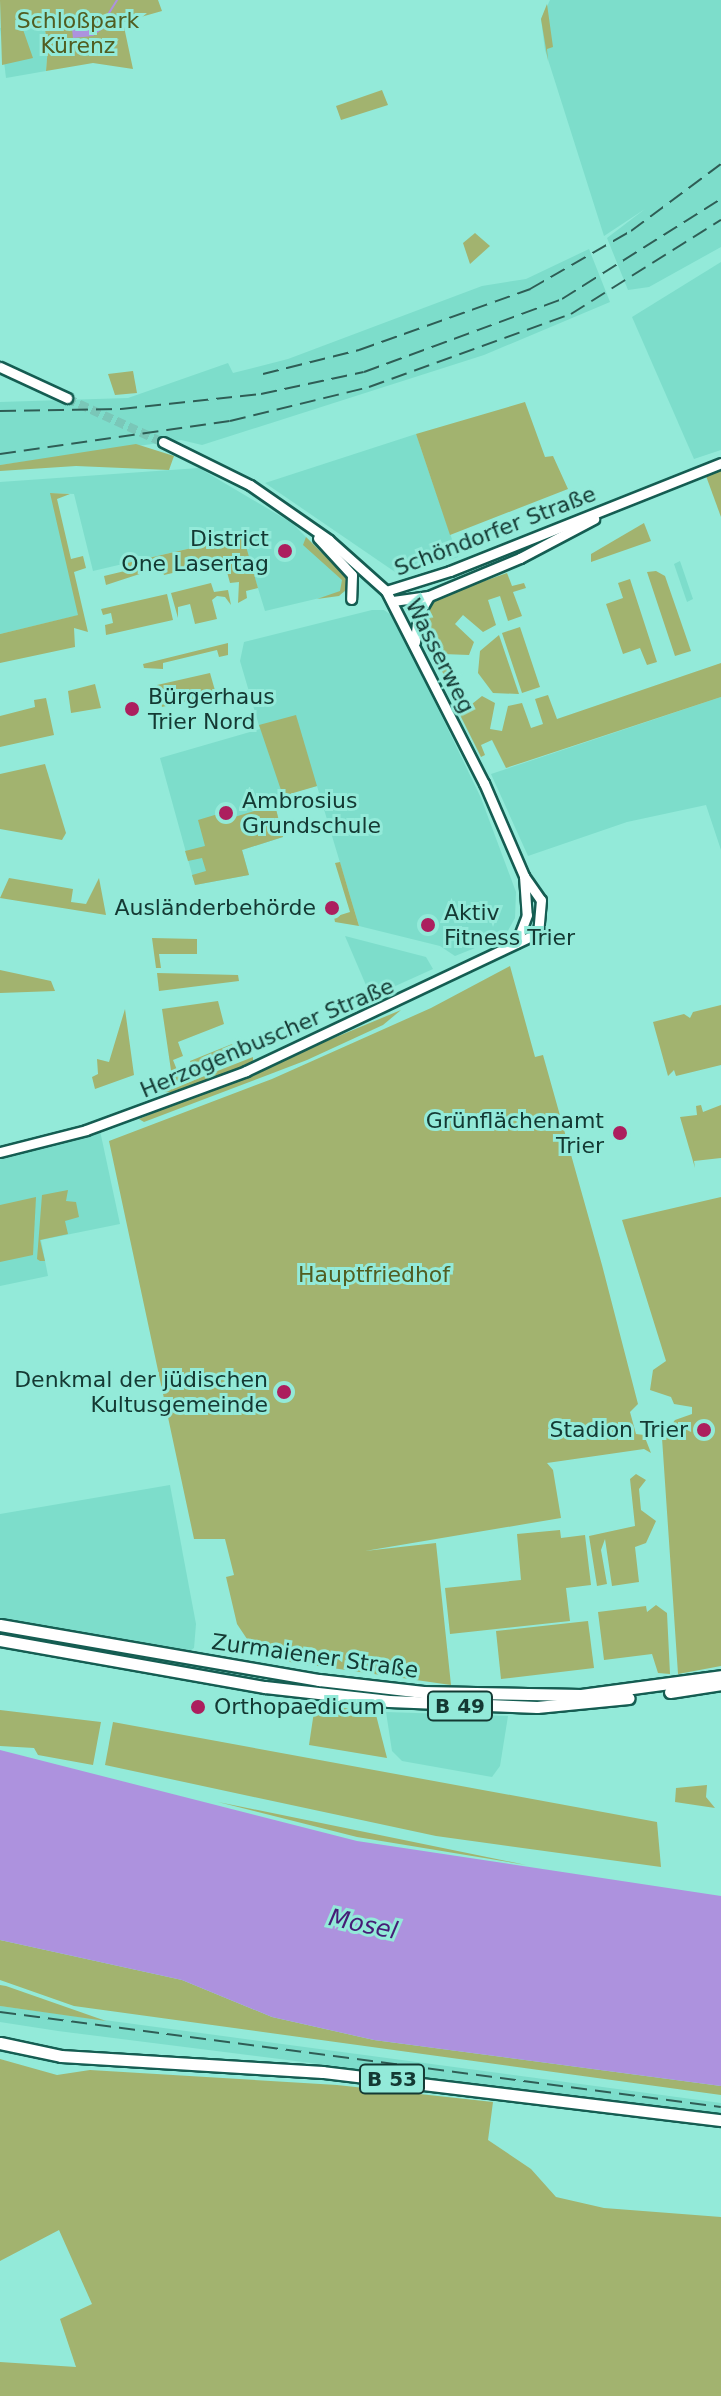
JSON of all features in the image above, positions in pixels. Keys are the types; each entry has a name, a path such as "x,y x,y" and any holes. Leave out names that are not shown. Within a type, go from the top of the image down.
{"main road":[{"path":"0,367 67,398"},
{"name":"Wasserweg","path":"163,442 226,472 302,520 386,591 415,642 524,876 541,900 538,933"},
{"name":"Schöndorfer Straße","path":"386,591 542,535 721,463"},
{"name":"Schöndorfer Straße","path":"393,601 429,596 546,548 617,504"},
{"path":"302,520 352,575 351,599"},
{"path":"542,535 548,541 546,548"},
{"path":"415,642 418,617 429,596"},
{"path":"516,943 527,915 524,876"},
{"path":"527,915 538,933"},
{"name":"Herzogenbuscher Straße","path":"0,1152 65,1137 246,1071 538,933"},
{"name":"Zurmaiener Straße","path":"0,1625 353,1685 503,1696 581,1695 721,1676"},
{"name":"Zurmaiener Straße","path":"0,1640 248,1684 389,1701 504,1707 603,1701 721,1684"},
{"path":"248,1684 251,1668"},
{"name":"B 53","path":"0,2043 61,2056 323,2072 721,2120"}],"shaded area":[{"path":"550,0 721,0 721,247 649,287 628,290 607,238 645,209 604,236 545,50 541,19"},
{"path":"36,17 44,25 48,47 46,71 6,78 0,28"},
{"path":"589,249 610,302 484,355 202,445 181,440 0,465 0,402 128,398 228,363 233,373 288,359 482,286 526,279"},
{"path":"721,262 721,450 694,459 632,317"},
{"path":"416,434 458,557 398,574 265,483"},
{"path":"199,468 292,523 345,576 345,592 265,611 242,536 93,571 74,494 51,493 79,615 0,634 0,482"},
{"path":"680,561 693,599 687,602 674,564"},
{"path":"372,610 384,610 394,617 481,798 516,892 515,918 505,936 455,956 440,946 359,926 317,786 273,798 283,837 242,850 249,875 195,885 160,758 260,729 240,661 244,642"},
{"path":"721,697 721,850 706,805 627,822 528,856 491,774"},
{"path":"345,936 426,957 433,969 371,997"},
{"path":"99,1126 120,1224 41,1240 48,1276 0,1286 0,1152"},
{"path":"170,1485 196,1624 194,1648 188,1652 0,1620 0,1514"},
{"path":"386,1712 508,1716 500,1766 492,1777 402,1761 392,1751"},
{"path":"0,2006 721,2103 721,2115 58,2031 0,2022"}],"green space":[{"name":"Schloßpark Kürenz","path":"0,0 158,0 162,11 123,22 133,69 93,63 46,71 48,46 44,25 37,26 35,17 20,21 33,58 2,65"},
{"path":"547,4 553,47 547,49 548,61 541,19"},
{"path":"382,90 388,105 341,120 336,106"},
{"path":"475,233 490,246 470,264 463,243"},
{"path":"133,371 137,393 115,395 108,374"},
{"path":"525,402 545,457 553,456 568,489 450,535 416,434"},
{"path":"136,444 174,456 169,470 76,466 0,471 0,465"},
{"path":"721,470 721,517 706,476"},
{"path":"50,493 70,494 57,499 71,559 83,556 86,568 74,572 88,632 74,628 75,647 0,663 0,634 78,615"},
{"path":"644,523 651,541 591,562 591,554"},
{"path":"243,536 258,588 246,591 247,598 238,603 239,582 230,583 224,561 164,575 161,567 106,585 104,576 129,570 127,563"},
{"path":"306,537 348,579 348,588 339,596 317,599 340,591 342,580 303,545"},
{"path":"656,571 665,576 691,651 675,656 647,572"},
{"path":"507,573 512,586 524,583 526,588 513,592 522,616 508,621 500,596 488,600 496,625 483,632 463,615 455,624 474,642 469,655 443,654 442,667 453,668 453,676 445,678 424,629 428,607 442,596"},
{"path":"630,579 657,662 647,665 640,648 623,654 606,604 623,598 618,583"},
{"path":"211,583 214,592 228,590 231,605 225,597 217,596 212,600 217,619 195,624 190,604 178,607 178,618 171,593"},
{"path":"167,594 173,620 106,635 105,625 113,623 111,613 103,615 101,609"},
{"path":"520,627 540,687 522,693 502,633"},
{"path":"499,635 519,694 493,693 478,673 480,651"},
{"path":"228,643 228,655 219,657 217,650 163,663 163,669 144,668 143,664"},
{"path":"721,663 721,697 506,768 492,740 481,745 485,755 481,757 454,703 462,712 482,696 495,703 490,729 502,731 508,706 522,703 531,728 543,724 535,699 548,695 557,719"},
{"path":"210,673 216,694 162,707 157,685"},
{"path":"95,684 101,708 71,713 68,691"},
{"path":"46,698 54,735 0,747 0,716 35,707 34,700"},
{"path":"296,715 317,786 283,796 259,725"},
{"path":"45,764 66,833 62,840 0,829 0,774"},
{"path":"275,805 283,837 242,850 249,875 195,885 192,875 206,871 202,858 188,861 185,851 205,846 198,820 228,811 231,818"},
{"path":"340,862 359,926 335,922 334,917 350,912 335,863"},
{"path":"9,878 73,889 71,902 86,904 99,878 106,915 0,898"},
{"path":"152,938 197,939 197,954 159,954 161,968 156,968"},
{"name":"Hauptfriedhof","path":"510,966 535,1057 543,1055 602,1265 638,1404 630,1412 636,1434 644,1435 651,1453 644,1449 547,1463 553,1470 561,1518 365,1551 436,1543 451,1685 269,1659 255,1651 237,1624 226,1577 234,1575 225,1539 194,1539 109,1141 272,1079 431,1008"},
{"path":"0,970 51,981 55,991 0,993"},
{"path":"157,973 238,975 239,981 159,991"},
{"path":"218,1001 224,1024 178,1042 183,1056 173,1060 179,1075 189,1071 191,1077 173,1084 162,1009"},
{"path":"721,1005 721,1065 676,1076 674,1070 668,1076 653,1022 684,1014 690,1018 693,1012"},
{"path":"125,1009 134,1075 95,1089 92,1077 98,1074 97,1059 109,1062"},
{"path":"401,1010 383,1025 307,1060 144,1122 139,1119"},
{"path":"232,1044 238,1058 196,1075 190,1061"},
{"path":"253,1057 253,1063 178,1093 164,1092"},
{"path":"701,1105 703,1112 721,1105 721,1158 694,1161 695,1168 680,1117 697,1115 696,1106"},
{"path":"68,1190 66,1201 76,1202 79,1217 65,1221 68,1234 40,1240 45,1261 40,1261 37,1259 42,1195"},
{"path":"36,1197 33,1255 0,1262 0,1205"},
{"name":"Stadion Trier","path":"721,1197 721,1666 678,1674 662,1438 675,1420 692,1414 692,1407 674,1404 671,1397 650,1390 653,1370 666,1361 622,1220"},
{"path":"636,1474 646,1480 639,1489 641,1510 656,1521 646,1543 635,1547 639,1582 612,1586 605,1539 601,1550 607,1584 597,1586 589,1536 635,1526 630,1479"},
{"path":"560,1530 561,1538 585,1535 591,1585 566,1588 570,1621 450,1634 445,1588 521,1580 517,1534"},
{"path":"656,1605 667,1613 670,1674 658,1673 652,1654 604,1660 598,1612 646,1606 647,1612"},
{"path":"588,1621 594,1668 501,1679 496,1631"},
{"path":"315,1705 375,1711 387,1758 309,1745"},
{"path":"0,1710 101,1722 93,1765 38,1755 34,1748 0,1746"},
{"path":"113,1722 657,1822 661,1867 436,1836 105,1765"},
{"path":"707,1785 706,1797 715,1808 675,1802 676,1788"},
{"path":"218,1802 526,1865 357,1837"},
{"path":"0,1940 182,1980 272,2017 374,2040 721,2086 721,2095 74,2006 0,1980"},
{"path":"0,1985 6,1986 106,2021 0,2006"},
{"path":"0,2059 57,2075 90,2070 337,2085 493,2102 488,2140 531,2169 556,2197 604,2208 721,2217 721,2396 0,2396 0,2362 76,2367 60,2319 92,2304 59,2230 0,2261"}],"water":[{"path":"89,20 108,25 93,36 73,38 72,29"},
{"name":"Mosel","path":"0,1750 357,1841 721,1896 721,2086 374,2040 272,2017 182,1980 0,1940"}],"waterway":[{"path":"104,21 117,0"}],"tunnel":[{"path":"67,398 163,442"}],"railway":[{"path":"263,374 359,350 530,289 631,231 721,164"},
{"path":"0,411 121,409 261,394 364,372 562,299 721,199"},
{"path":"0,454 230,421 369,387 571,314 721,220"},
{"path":"0,2012 721,2107"}],"place":[{"name":"District One Lasertag","path":"285,551"},
{"name":"Bürgerhaus Trier Nord","path":"132,709"},
{"name":"Ambrosius Grundschule","path":"226,813"},
{"name":"Ausländerbehörde","path":"332,908"},
{"name":"Aktiv Fitness Trier","path":"428,925"},
{"name":"Grünflächenamt Trier","path":"620,1133"},
{"name":"Denkmal der jüdischen Kultusgemeinde","path":"284,1392"},
{"name":"Stadion Trier","path":"704,1430"},
{"name":"Orthopaedicum","path":"198,1707"}]}
